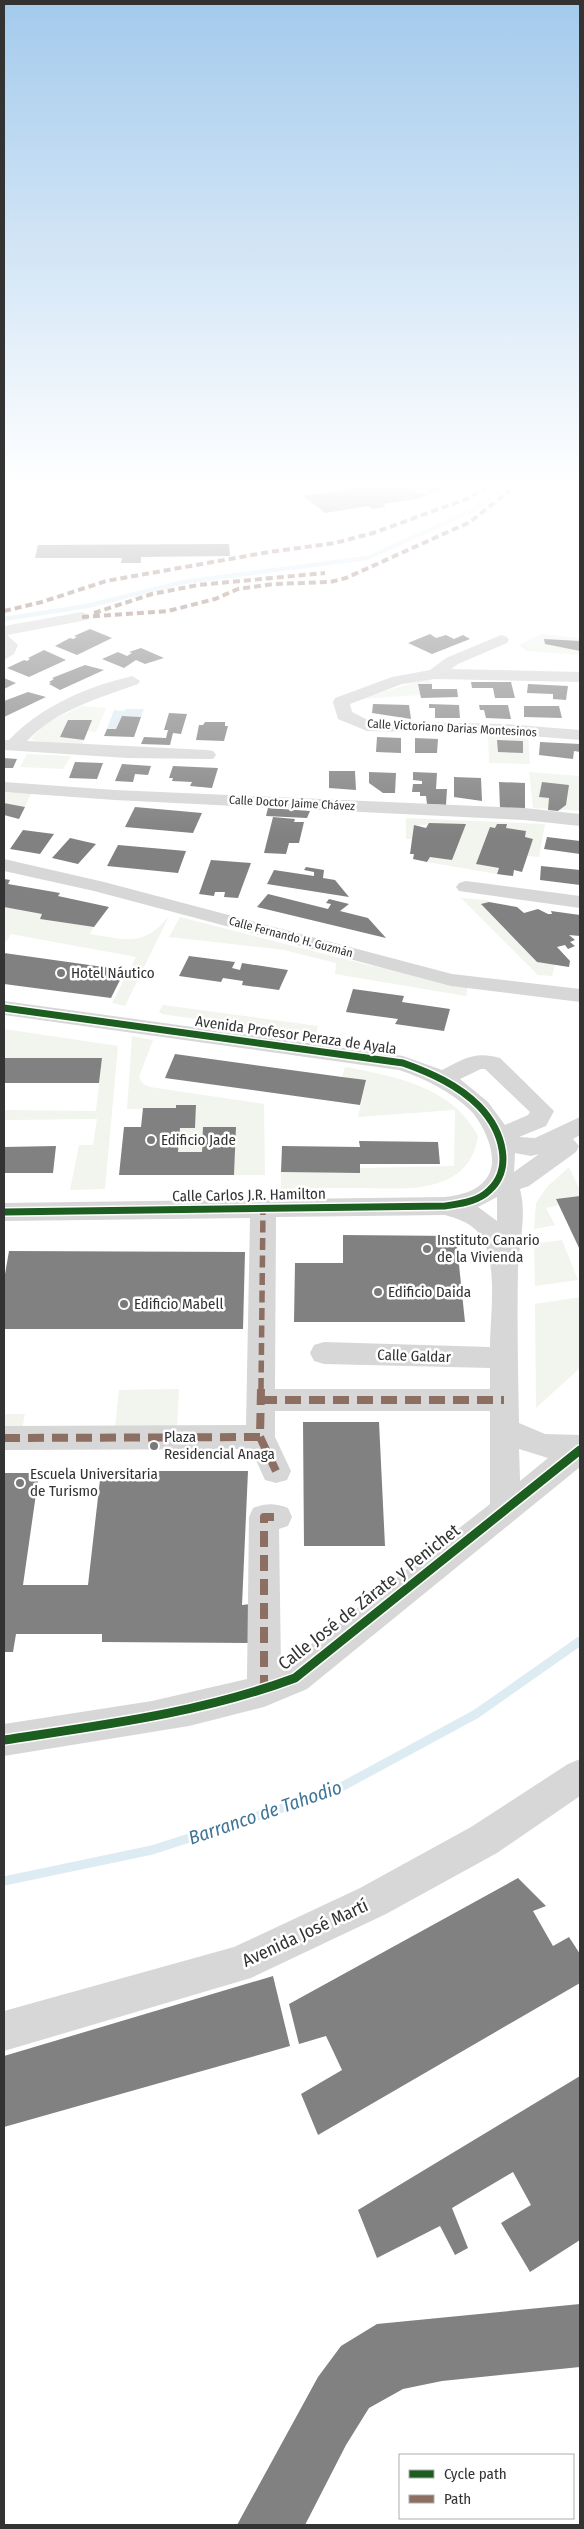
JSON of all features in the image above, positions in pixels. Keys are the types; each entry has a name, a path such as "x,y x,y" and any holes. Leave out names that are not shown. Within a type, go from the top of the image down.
{"street":[{"path":"4,641 82,617"},
{"path":"436,674 452,661 501,640"},
{"name":"Calle Victoriano Darias Montesinos","path":"580,677 436,674 398,680 341,702 344,715 367,726 504,729 580,735"},
{"path":"8,746 37,721 67,705 132,682"},
{"path":"8,746 127,754 206,755"},
{"name":"Calle Doctor Jaime Chávez","path":"4,787 134,796 524,814 580,820"},
{"name":"Calle Fernando H. Guzmán","path":"4,865 97,886 452,980 580,996"},
{"path":"466,887 580,902"},
{"name":"Avenida Profesor Peraza de Ayala","path":"4,1008 403,1063 442,1079 478,1106 490,1118 500,1136 504,1155 500,1183"},
{"path":"442,1079 478,1060 492,1063 542,1111 538,1120 500,1136 511,1145 531,1150 580,1125"},
{"name":"Calle Carlos J.R. Hamilton","path":"4,1212 445,1206 465,1203 500,1183 520,1180 580,1136"},
{"path":"500,1183 511,1211 505,1265 505,1508"},
{"path":"445,1206 468,1212 481,1220 492,1231 505,1265"},
{"path":"263,1208 260,1437 276,1471"},
{"name":"Calle Galdar","path":"324,1353 504,1358"},
{"path":"261,1400 504,1400"},
{"path":"505,1430 543,1446 580,1448"},
{"path":"4,1438 260,1437"},
{"name":"Calle José de Zárate y Penichet","path":"4,1740 218,1705 264,1691 296,1678 580,1448"},
{"path":"264,1691 264,1517 277,1517"},
{"name":"Avenida José Martí","path":"4,2031 238,1965 373,1902 484,1840 580,1776"}],"shaded area":[{"path":"541,634 580,638 580,655 527,651 519,645"},
{"path":"428,678 432,684 418,684 420,695 360,699"},
{"path":"81,706 106,708 96,732 87,731 91,720 77,721 70,739 84,740 81,746 38,742 31,739 45,724"},
{"path":"125,709 144,709 141,717 122,716 116,729 107,729 114,710 125,711"},
{"path":"488,733 528,735 530,764 489,763"},
{"path":"27,754 71,756 63,769 20,767"},
{"path":"529,772 580,776 580,811 533,808"},
{"path":"4,793 31,793 25,807 4,803"},
{"path":"406,818 545,824 539,857 527,856 533,839 525,837 526,831 506,828 506,824 497,824 495,828 490,827 476,864 499,868 497,874 427,862 465,824 414,825 412,839 406,839"},
{"path":"461,898 487,900 489,902 482,905 537,962 555,965 552,976 538,975"},
{"path":"4,907 42,914 41,919 94,927 90,934 125,939 143,937 151,933 169,916 125,1006 112,1003 136,957 11,934 4,945"},
{"path":"180,917 368,965 468,984 466,996 335,974 336,963 284,950 169,937"},
{"path":"163,1005 318,1026 316,1033 310,1036 162,1014 159,1012"},
{"path":"4,1029 118,1046 105,1189 70,1190 79,1145 93,1145 97,1119 4,1120 4,1110 96,1111 102,1058 4,1058"},
{"path":"132,1036 153,1040 139,1077 143,1084 150,1087 264,1104 265,1175 234,1175 236,1127 203,1127 202,1152 178,1152 180,1128 195,1128 196,1105 176,1105 176,1108 127,1109"},
{"path":"345,1067 383,1075 420,1086 454,1106 467,1119 478,1136 472,1156 461,1170 447,1180 411,1188 281,1189 281,1172 360,1173 360,1168 454,1166 455,1110 358,1117 366,1081 342,1077"},
{"path":"569,1167 580,1190 580,1196 556,1199 559,1205 546,1208 555,1225 534,1229 536,1203 547,1187"},
{"path":"562,1240 578,1280 535,1286 534,1244"},
{"path":"580,1297 580,1368 536,1408 535,1304"},
{"path":"179,1389 177,1428 115,1428 119,1390"},
{"path":"4,1414 25,1414 21,1435 4,1435"}],"building":[{"path":"90,629 112,638 77,655 55,646 70,638 73,639 77,637 74,636"},
{"path":"430,634 436,638 446,635 454,639 463,635 470,639 432,654 408,643"},
{"path":"544,639 580,641 580,651 545,644"},
{"path":"141,648 164,658 145,664 136,660 124,668 102,659 118,652 127,656 132,653 129,652"},
{"path":"44,650 66,660 29,677 7,668 24,660 27,661 30,659 28,658"},
{"path":"85,665 104,670 60,690 49,684 54,679 52,678"},
{"path":"4,678 16,683 4,689"},
{"path":"471,682 511,682 515,698 495,698 493,688 472,688"},
{"path":"418,684 432,684 432,689 457,689 458,697 421,698"},
{"path":"528,684 568,686 566,700 553,699 553,694 527,693"},
{"path":"28,692 46,697 4,717 4,701"},
{"path":"373,704 409,705 411,719 372,713"},
{"path":"429,704 459,705 460,718 435,718 435,708 429,708"},
{"path":"479,705 508,705 511,719 486,718 484,710 480,710"},
{"path":"524,706 559,706 562,718 524,717"},
{"path":"169,713 187,714 181,734 173,733 170,745 141,744 144,737 166,738 168,730 164,730"},
{"path":"122,716 141,717 134,737 104,736 107,729 116,729"},
{"path":"68,720 92,720 84,740 60,737"},
{"path":"205,722 225,722 225,726 228,726 224,741 196,740 199,725 203,725"},
{"path":"377,737 401,738 401,753 376,752"},
{"path":"415,738 438,739 437,753 415,753"},
{"path":"497,740 523,741 523,753 498,752"},
{"path":"540,742 580,744 580,752 574,751 573,759 539,755"},
{"path":"4,758 17,759 13,768 5,768 4,771"},
{"path":"75,762 103,763 97,779 69,778"},
{"path":"122,764 151,766 148,775 135,774 133,782 115,781"},
{"path":"173,766 218,768 212,788 190,786 192,782 172,781 173,778 169,778"},
{"path":"329,771 355,771 356,790 329,788"},
{"path":"369,772 396,773 395,793 383,793 369,783"},
{"path":"413,772 437,773 436,789 447,789 446,805 427,804 426,796 420,796 420,792 412,792 413,784 422,784 422,781 413,780"},
{"path":"454,777 481,778 482,801 454,797"},
{"path":"499,782 525,783 525,809 500,808"},
{"path":"542,782 569,785 566,805 558,811 548,810 549,798 539,797"},
{"path":"4,803 25,807 19,819 4,815"},
{"path":"135,807 202,813 193,833 125,827"},
{"path":"268,808 310,811 307,818 266,816"},
{"path":"273,817 295,819 294,822 304,822 299,843 289,843 286,854 264,853"},
{"path":"429,823 466,824 452,860 430,857 427,862 413,859 414,854 410,854 414,825 426,828"},
{"path":"497,824 507,824 506,828 526,831 525,837 533,839 522,872 514,870 513,876 497,874 499,868 476,864 490,827 495,828"},
{"path":"23,830 54,834 40,854 10,849"},
{"path":"547,837 580,841 580,854 544,849"},
{"path":"70,838 96,844 78,864 52,858"},
{"path":"118,845 186,851 178,873 107,866"},
{"path":"211,860 251,863 238,898 224,897 225,892 215,892 214,896 199,894"},
{"path":"541,866 580,870 580,885 540,880"},
{"path":"306,867 324,870 323,878 335,880 349,897 267,884 274,870 314,876 314,872 304,870"},
{"path":"4,879 10,880 8,884 60,893 58,896 109,907 94,927 40,919 42,914 4,907"},
{"path":"268,894 328,909 331,904 326,903 329,899 349,904 340,911 368,918 386,938 257,907"},
{"path":"489,902 517,907 524,913 538,909 548,914 552,914 551,911 580,915 580,936 569,935 575,940 570,942 575,946 568,949 565,945 557,947 570,961 569,967 537,962 481,904"},
{"path":"4,953 125,970 111,998 4,984"},
{"path":"189,956 235,962 232,968 240,970 242,963 288,970 279,990 242,985 243,981 223,978 221,982 179,976"},
{"path":"353,989 404,996 402,1002 450,1009 444,1031 395,1024 398,1019 346,1012"},
{"path":"175,1054 366,1080 360,1105 165,1078"},
{"path":"4,1058 102,1058 99,1083 4,1083"},
{"name":"Edificio Jade","path":"176,1105 196,1105 195,1128 180,1128 178,1152 202,1152 203,1127 236,1127 234,1175 119,1175 124,1127 141,1127 143,1108 176,1108"},
{"path":"359,1141 438,1142 440,1164 360,1164 360,1173 281,1172 282,1146 360,1147"},
{"path":"56,1146 53,1173 4,1173 4,1147"},
{"path":"580,1196 580,1250 556,1199"},
{"name":"Edificio Daida","path":"343,1235 456,1236 465,1322 294,1322 295,1263 343,1263"},
{"name":"Edificio Mabell","path":"9,1251 245,1252 243,1329 4,1329 4,1280"},
{"path":"303,1422 379,1422 385,1546 304,1546"},
{"path":"101,1471 248,1471 242,1605 251,1604 250,1643 102,1642 102,1634 16,1634 13,1652 4,1652 4,1473 39,1473 23,1585 88,1585"},
{"path":"518,1878 546,1906 533,1911 553,1946 569,1937 580,1954 580,1983 318,2135 301,2094 342,2070 326,2036 299,2044 289,2004"},
{"path":"273,1976 290,2046 4,2127 4,2056"},
{"path":"580,2076 580,2240 530,2272 501,2223 531,2205 513,2172 452,2208 468,2248 455,2255 440,2226 377,2258 358,2210"},
{"path":"580,2304 580,2367 442,2381 403,2389 369,2408 346,2445 305,2525 237,2525 318,2377 341,2346 377,2324"}],"waterway":[{"path":"4,619 107,601"},
{"name":"Barranco de Tahodio","path":"4,1881 152,1850 332,1792 476,1714 580,1641"}],"marked path":[{"path":"4,611 45,601"},
{"path":"94,613 131,601"},
{"path":"82,617 168,611 207,601"},
{"path":"263,1208 260,1437 276,1471"},
{"path":"261,1400 504,1400"},
{"path":"4,1438 260,1437"},
{"path":"264,1691 264,1517 277,1517"}],"cycle path":[{"path":"4,1008 403,1063 444,1080 472,1099 488,1116 500,1138 503,1150 501,1174 495,1185 485,1194 471,1201 445,1206 4,1212"},
{"path":"4,1740 189,1710 260,1691 295,1678 580,1450"}],"place":[{"name":"Hotel Náutico","path":"61,973"},
{"name":"Edificio Jade","path":"151,1140"},
{"name":"Instituto Canario de la Vivienda","path":"427,1249"},
{"name":"Edificio Daida","path":"378,1292"},
{"name":"Edificio Mabell","path":"124,1304"},
{"name":"Plaza Residencial Anaga","path":"154,1446"},
{"name":"Escuela Universitaria de Turismo","path":"20,1483"}]}
